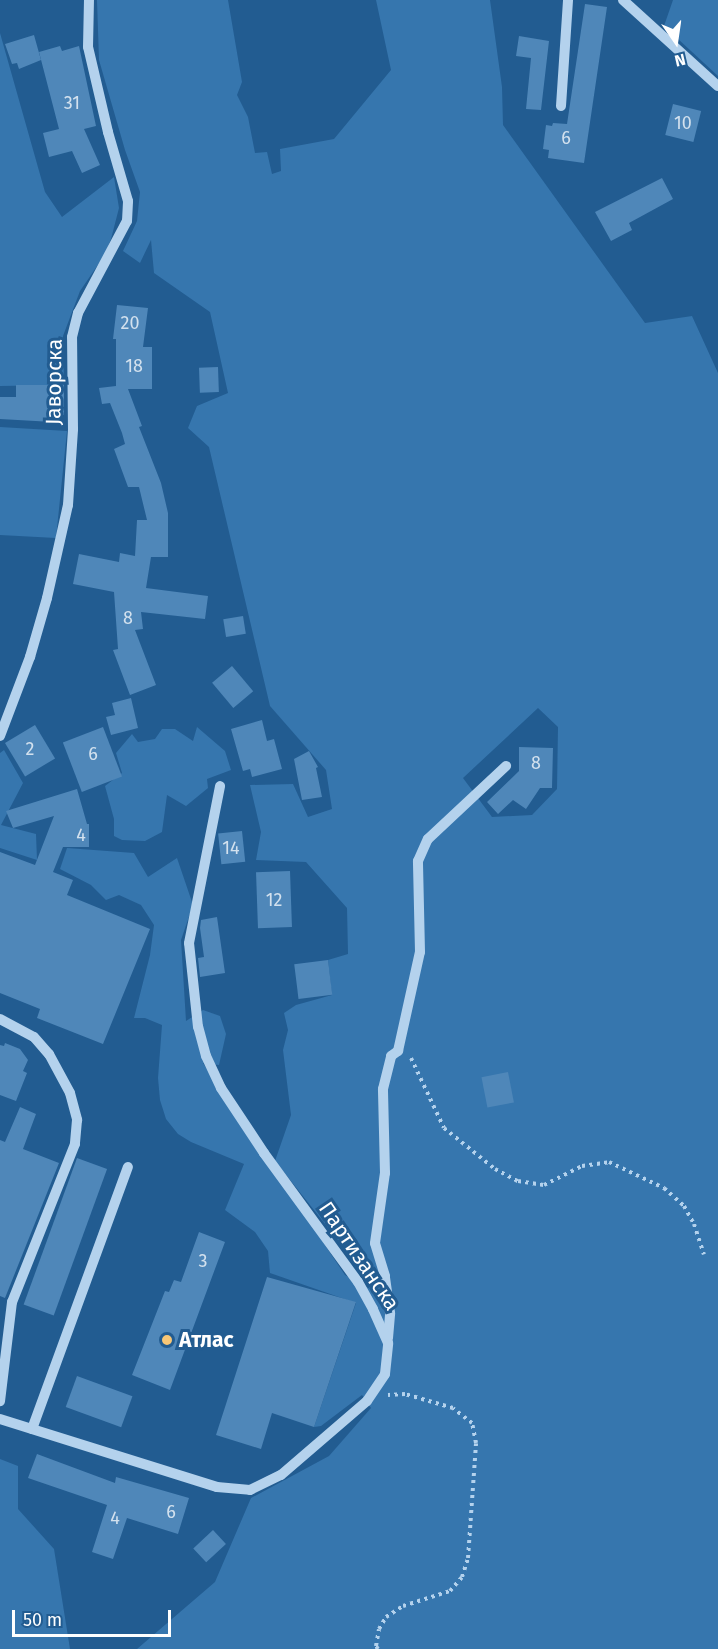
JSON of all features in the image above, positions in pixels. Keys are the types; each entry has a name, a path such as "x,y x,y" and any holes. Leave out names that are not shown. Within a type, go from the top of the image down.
{"street":[{"name":"Јаворска","path":"0,736 15,700 41,618 68,505 73,429 72,337 78,313 127,221 128,201 108,132 88,47 89,0"},
{"path":"561,106 568,0"},
{"path":"623,0 718,86"},
{"path":"388,1343 390,1313 385,1276 375,1243 385,1173 382,1089 391,1056 398,1051 420,952 418,861 428,838 506,766"},
{"name":"Партизанска","path":"0,1419 217,1487 250,1490 281,1475 367,1401 385,1374 388,1343 385,1331 358,1282 264,1153 221,1088 206,1056 195,1010 189,943 220,786"},
{"path":"0,1019 34,1036 49,1054 70,1093 77,1120 75,1143 12,1302 0,1401"},
{"path":"32,1429 128,1167"}],"path":[{"path":"398,1051 407,1052 416,1064 444,1128 495,1169 518,1182 544,1185 582,1166 609,1162 664,1188 684,1206 694,1224 704,1254"},
{"path":"367,1401 386,1395 405,1394 453,1408 472,1423 476,1443 468,1558 462,1576 450,1591 403,1606 386,1617 379,1629 377,1648"}],"shaded area":[{"path":"97,0 228,0 242,82 237,95 248,117 255,153 267,152 272,174 281,171 280,149 334,139 391,70 376,0 490,0 502,87 503,125 645,323 692,316 718,373 718,1649 137,1649 215,1582 251,1498 329,1456 371,1408 362,1395 321,1426 314,1427 356,1303 270,1273 268,1251 255,1232 225,1210 244,1164 191,1142 178,1134 166,1119 160,1100 158,1078 162,1025 145,1018 134,1018 150,955 154,925 141,905 119,895 106,900 91,885 60,869 67,848 134,853 148,877 177,858 193,905 181,940 186,1021 203,1010 220,1016 226,1034 219,1065 203,1063 345,1275 370,1289 345,1249 275,1161 291,1115 283,1050 288,1030 284,1013 296,1005 332,995 328,960 348,954 347,908 306,862 256,860 261,832 250,785 293,784 308,817 332,809 326,770 270,706 209,447 188,428 197,406 228,393 210,312 154,273 151,240 140,263 123,251 137,221 140,192 125,150 99,60","holes":["538,708 558,727 557,789 532,815 492,817 463,778"]},
{"path":"673,0 718,0 718,76 664,26"},
{"path":"0,33 45,192 62,217 114,177 119,208 111,239 104,256 80,291 63,336 64,385 0,386"},
{"path":"0,427 67,431 56,538 0,535"},
{"path":"197,727 225,751 231,770 207,779 208,788 186,806 167,795 162,832 145,841 122,840 114,836 114,819 105,786 122,773 116,753 132,734 138,742 155,739 162,729 175,729 193,741"},
{"path":"4,750 23,783 1,825 36,834 37,860 0,848 0,753"},
{"path":"0,1459 18,1466 18,1509 54,1549 70,1649 0,1649"}],"building":[{"path":"585,4 607,7 584,163 548,158 549,150 543,149 546,125 567,124"},
{"path":"34,35 41,60 19,69 17,63 12,64 5,44"},
{"path":"519,36 549,41 541,110 526,109 531,58 516,56"},
{"path":"60,46 62,51 79,46 96,126 84,129 100,165 82,173 72,151 49,157 43,133 59,129 39,52"},
{"path":"673,104 701,111 693,142 665,135"},
{"path":"662,178 673,199 629,223 632,230 611,241 595,212"},
{"path":"117,305 148,308 143,347 152,347 152,389 128,389 142,426 139,427 161,483 168,513 168,557 151,557 146,588 208,596 205,619 141,612 143,629 135,630 156,685 130,695 113,650 118,649 114,592 73,584 79,554 119,562 120,553 135,556 137,520 147,520 139,487 128,487 114,449 125,444 110,403 102,404 99,388 116,386 116,339 113,339"},
{"path":"218,367 219,392 200,393 199,368"},
{"path":"16,385 64,385 64,415 53,415 53,422 0,419 0,397 16,397"},
{"path":"243,616 246,634 226,637 223,619"},
{"path":"232,666 253,691 233,708 212,683"},
{"path":"131,698 138,728 111,735 106,717 115,715 112,703"},
{"path":"262,720 267,741 274,739 282,769 252,777 250,769 243,771 231,729"},
{"path":"35,725 55,758 25,776 5,743"},
{"path":"103,727 122,776 82,792 63,742"},
{"path":"519,747 553,748 552,788 540,788 526,809 513,800 498,814 487,802 519,771"},
{"path":"309,751 318,767 316,768 322,797 302,800 294,759"},
{"path":"77,789 87,824 89,824 89,847 63,847 53,872 73,880 67,895 150,929 103,1044 37,1018 40,1009 0,993 0,852 35,865 54,816 13,828 6,811"},
{"path":"242,831 245,862 221,864 218,834"},
{"path":"290,871 292,927 258,928 256,872"},
{"path":"217,917 225,973 200,977 198,958 204,957 201,920"},
{"path":"328,960 332,995 299,999 294,964"},
{"path":"5,1043 20,1049 28,1060 23,1071 27,1073 16,1101 0,1095 0,1045 4,1046"},
{"path":"508,1072 514,1102 487,1108 481,1077"},
{"path":"20,1107 36,1114 23,1149 59,1163 5,1298 0,1296 0,1140 5,1142"},
{"path":"77,1158 107,1169 54,1316 24,1305"},
{"name":"Атлас","path":"199,1232 225,1242 170,1390 132,1375 165,1291 169,1292 174,1280 181,1282"},
{"path":"267,1277 356,1302 314,1427 272,1413 261,1449 216,1435"},
{"path":"77,1376 132,1396 121,1427 66,1407"},
{"path":"37,1454 115,1483 116,1477 189,1498 178,1534 127,1518 113,1559 92,1552 107,1505 28,1478"},
{"path":"213,1530 226,1544 206,1562 193,1548"}],"place":[{"name":"Атлас","path":"167,1340"}]}
